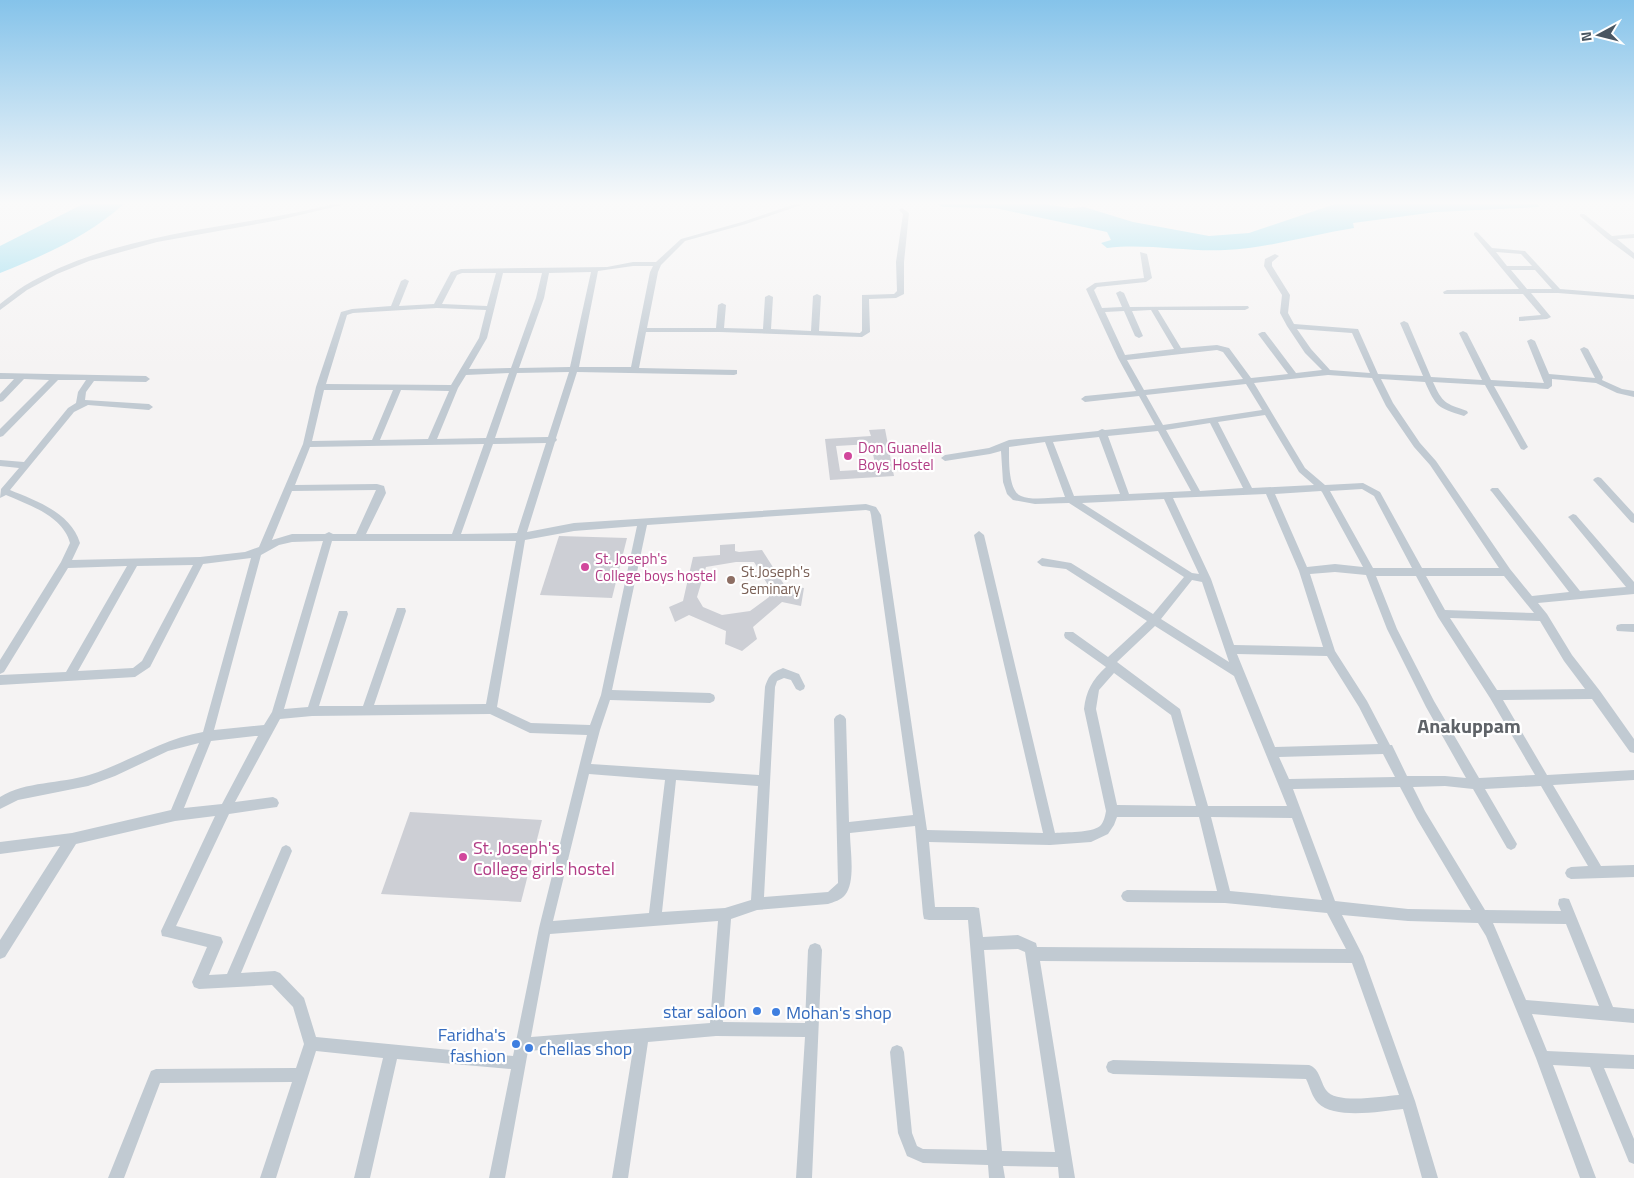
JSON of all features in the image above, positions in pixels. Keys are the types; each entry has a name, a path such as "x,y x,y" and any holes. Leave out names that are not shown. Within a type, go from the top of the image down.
{"street":[{"path":"0,308 35,284 90,259"},
{"path":"635,369 654,272 658,264 664,259"},
{"path":"643,330 720,330 862,335 866,332 865,297 900,294 900,259"},
{"path":"1144,259 1148,278 1146,280 1091,286 1122,358 1197,494"},
{"path":"1271,259 1268,261 1268,266 1286,295 1284,313 1308,351 1328,372"},
{"path":"1498,259 1547,317 1522,319"},
{"path":"1529,259 1558,291"},
{"path":"437,306 457,272 546,271 595,269 629,264 658,264"},
{"path":"1506,268 1537,268"},
{"path":"492,709 521,537 574,369 595,269"},
{"path":"432,440 454,388 483,338 500,271"},
{"path":"455,538 540,298 546,271"},
{"path":"394,309 406,281"},
{"path":"1447,292 1558,291 1634,297"},
{"path":"1120,293 1139,336"},
{"path":"815,334 817,296"},
{"path":"767,332 769,297"},
{"path":"720,330 722,305"},
{"path":"175,815 208,736 261,550 307,444 320,387 344,314 352,311 437,306 490,308"},
{"path":"1153,308 1179,351"},
{"path":"1100,310 1244,308"},
{"path":"1404,323 1440,404 1464,413"},
{"path":"1291,326 1355,330 1388,404 1433,464 1507,572 1543,617 1568,658 1634,748"},
{"path":"1463,333 1488,383 1524,447"},
{"path":"1262,334 1293,375"},
{"path":"1085,399 1141,391 1328,372 1544,387 1549,384 1547,376 1531,341"},
{"path":"1122,358 1223,348 1248,380 1302,470 1325,490 1370,572 1392,630 1430,704 1511,844"},
{"path":"1584,348 1598,371 1598,381"},
{"path":"465,372 515,369 635,369 734,372"},
{"path":"0,376 146,379"},
{"path":"1547,376 1598,381 1620,391 1634,394"},
{"path":"0,398 22,377"},
{"path":"0,434 55,378"},
{"path":"80,404 82,392 91,379"},
{"path":"320,387 454,388"},
{"path":"375,442 398,388"},
{"path":"0,669 4,654 67,560 76,543 71,529 38,505 2,493 71,410 80,404 88,402 149,407"},
{"path":"945,458 990,451 1010,443 1102,432 1159,428 1267,412"},
{"path":"1213,421 1249,491"},
{"path":"1102,432 1126,497"},
{"path":"1048,439 1071,500 1190,576 1206,579"},
{"path":"307,444 432,440 488,442 553,440"},
{"path":"1005,446 1005,471 1012,494 1016,498 1071,500 1249,491 1325,490 1363,486 1377,494 1442,614 1494,695 1598,872"},
{"path":"0,463 26,465"},
{"path":"1598,480 1632,516"},
{"path":"289,488 381,488 381,493 359,538"},
{"path":"1496,490 1577,595"},
{"path":"1269,491 1304,571 1330,652 1388,749 1421,815 1481,915 1509,971 1588,1178"},
{"path":"1167,496 1206,579 1238,673 1286,784 1331,907 1356,956 1408,1101 1430,1178"},
{"path":"67,560 200,561 234,558 261,550 283,540 328,536 359,538 521,537 574,527 866,507 873,509 876,514 920,820 929,914 974,913 997,1178"},
{"path":"1573,517 1634,589"},
{"path":"497,1178 518,1063 546,928 594,730 606,695 643,522"},
{"path":"979,535 1050,839"},
{"path":"268,1178 311,1044 299,1003 275,978 198,982 216,942 167,932 226,808 266,730 277,714 328,536"},
{"path":"0,680 135,672 146,664 200,561"},
{"path":"69,677 134,562"},
{"path":"1042,562 1068,566 1238,673"},
{"path":"1304,571 1335,568 1370,572 1507,572"},
{"path":"922,836 1050,839 1090,836 1104,830 1110,821 1112,811 1090,709 1094,685 1154,620 1190,576"},
{"path":"1530,600 1634,589"},
{"path":"367,710 401,611"},
{"path":"312,711 343,614"},
{"path":"1442,614 1543,617"},
{"path":"1621,628 1634,628"},
{"path":"1069,635 1112,664 1176,712 1225,897"},
{"path":"1231,649 1330,652"},
{"path":"757,904 770,687 773,678 783,673 794,677 800,686"},
{"path":"1494,695 1596,694"},
{"path":"606,695 710,698"},
{"path":"277,714 312,711 492,709 530,728 594,730"},
{"path":"546,928 654,918 725,914 757,904 836,895 844,888 845,881 840,719"},
{"path":"0,803 10,796 64,788 89,781 160,749 208,736 266,730"},
{"path":"1271,752 1388,749"},
{"path":"586,769 763,781"},
{"path":"654,918 671,775"},
{"path":"1286,784 1446,780 1476,784 1543,778 1634,775"},
{"path":"0,848 72,840 175,815 274,803"},
{"path":"1112,811 1296,812"},
{"path":"842,828 920,820"},
{"path":"0,952 72,840"},
{"path":"231,980 286,851"},
{"path":"1571,873 1634,871"},
{"path":"1127,896 1225,897 1408,915 1569,918"},
{"path":"1564,904 1609,1013"},
{"path":"716,1029 725,914"},
{"path":"976,944 1018,942 1031,948 1034,954 1067,1178"},
{"path":"804,1178 815,950"},
{"path":"1034,954 1356,956"},
{"path":"1522,1006 1634,1016"},
{"path":"522,1045 716,1029 812,1030"},
{"path":"620,1178 642,1034"},
{"path":"311,1044 391,1053 518,1063"},
{"path":"897,1052 905,1133 912,1151 923,1156 1064,1160"},
{"path":"362,1178 391,1053"},
{"path":"1543,1058 1634,1062"},
{"path":"1594,1060 1634,1157"},
{"path":"1113,1067 1309,1072 1316,1079 1321,1095 1328,1102 1339,1105 1408,1101"},
{"path":"116,1178 156,1076 301,1075"}],"water":[{"path":"0,259 33,259 33,259 0,273"}],"building":[{"name":"Don Guanella Boys Hostel","path":"885,429 894,476 830,480 825,439 871,436 869,430","holes":["871,444 876,469 840,471 836,446"]},
{"name":"St. Joseph's College boys hostel","path":"559,536 627,538 612,598 540,595"},
{"name":"St.Joseph's Seminary","path":"735,544 735,551 739,552 762,550 785,586 804,588 801,606 782,602 753,627 757,639 742,651 725,644 726,631 689,615 675,622 669,607 683,601 693,557 720,555 720,545","holes":["736,562 754,562 771,590 769,597 750,611 722,615 703,607 697,597 706,567"]},
{"name":"St. Joseph's College girls hostel","path":"410,812 542,820 521,902 381,894"}],"place":[{"name":"Don Guanella Boys Hostel","path":"848,456"},
{"name":"St. Joseph's College boys hostel","path":"585,567"},
{"name":"St.Joseph's Seminary","path":"731,580"},
{"name":"St. Joseph's College girls hostel","path":"463,857"},
{"name":"star saloon","path":"757,1011"},
{"name":"Mohan's shop","path":"776,1012"},
{"name":"Faridha's fashion","path":"516,1044"},
{"name":"chellas shop","path":"529,1048"}],"district":[{"name":"Anakuppam","path":"1469,725"}]}
